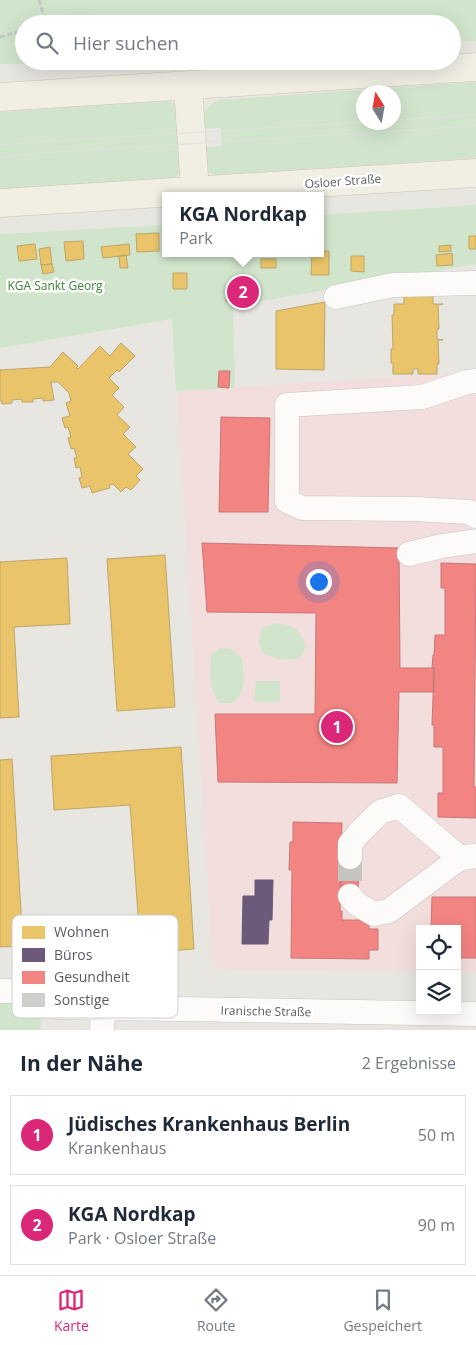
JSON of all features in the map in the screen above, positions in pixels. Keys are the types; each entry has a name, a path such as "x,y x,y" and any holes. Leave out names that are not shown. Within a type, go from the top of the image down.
{"main road":[{"path":"461,68 476,67"},
{"path":"0,97 431,70"},
{"path":"188,86 194,191"},
{"name":"Osloer Straße","path":"178,192 476,173"},
{"name":"Osloer Straße","path":"0,203 162,193"}],"street":[{"path":"336,297 393,286 476,283"},
{"path":"476,381 467,382 422,397 287,405 287,501 302,508 415,509 469,512 476,516"},
{"path":"409,554 442,546 476,541"},
{"path":"350,857 350,844 359,833 380,812 399,806 468,857 390,910 374,914 357,904 350,896"},
{"name":"Iranische Straße","path":"178,1018 476,1014"},
{"name":"Iranische Straße","path":"102,1019 177,1018"}],"path":[{"path":"39,0 44,15"},
{"path":"0,37 15,33"}],"shaded area":[{"path":"476,372 476,973 461,972 461,925 416,925 416,972 213,969 177,391"}],"green space":[{"path":"0,0 476,0 476,41 461,42 461,15 15,15 15,64 0,64"},
{"path":"476,82 476,158 214,175 207,171 204,147 222,146 221,128 203,128 203,123 206,111 215,102 220,100 356,90 356,130 401,130 401,87"},
{"path":"168,101 177,107 180,172 174,179 0,189 0,112"},
{"name":"KGA Sankt Georg","path":"476,205 476,264 233,306 235,388 176,391 172,319 0,348 0,234 162,225 162,257 324,257 324,215"},
{"path":"276,623 287,625 299,632 306,647 299,659 280,659 262,652 259,643 261,628"},
{"path":"220,648 231,649 242,658 243,687 238,698 233,703 220,703 213,692 210,674 211,655"},
{"path":"256,681 280,681 280,702 254,702"},
{"path":"0,1002 12,1002 12,1018 41,1018 41,1030 0,1030"}],"building: Wohnen":[{"path":"159,233 159,251 137,252 136,234"},
{"path":"469,236 476,236 476,249 469,249"},
{"path":"83,241 84,259 66,261 64,242"},
{"path":"35,244 37,259 19,261 17,246"},
{"path":"129,244 130,255 103,258 101,247"},
{"path":"451,245 451,251 439,252 439,246"},
{"path":"50,247 52,264 41,265 39,249"},
{"path":"324,251 329,251 329,275 311,275 312,257 324,257"},
{"path":"452,253 453,265 437,266 436,255"},
{"path":"126,255 128,268 120,268 119,256"},
{"path":"351,256 364,256 364,272 351,271"},
{"path":"261,259 276,259 276,268 261,268"},
{"path":"52,264 54,272 43,274 41,265"},
{"path":"173,273 187,273 187,289 173,289"},
{"path":"226,289 249,290 249,302 226,301"},
{"path":"404,292 433,293 433,304 443,304 438,305 439,329 437,329 437,339 443,340 438,340 439,364 437,364 437,374 418,374 418,369 413,369 413,374 393,374 393,363 391,363 391,349 393,349 392,315 394,315 394,304 404,304"},
{"path":"325,302 324,370 276,369 276,311"},
{"path":"121,343 135,356 119,372 117,370 109,378 119,388 112,395 124,407 117,415 130,427 123,434 136,447 128,454 143,469 136,476 140,480 131,490 126,487 121,492 113,484 109,485 110,488 92,493 90,486 82,488 79,478 82,477 80,467 76,468 74,458 77,458 74,448 71,449 68,438 71,437 68,427 65,428 62,418 70,416 66,403 71,401 69,393 58,382 51,382 54,400 43,401 43,398 33,399 33,402 22,402 22,399 2,404 2,401 0,401 0,370 50,367 63,352 78,366 76,368 78,369 100,346 110,356"},
{"path":"165,555 175,707 117,711 107,559"},
{"path":"67,558 70,624 14,627 19,717 0,718 0,562"},
{"path":"181,747 194,949 178,950 178,915 138,915 130,805 54,810 51,756"},
{"path":"12,759 21,915 12,915 12,946 0,947 0,760"}],"building: Büros":[{"path":"255,880 273,880 272,920 269,920 268,944 242,944 243,896 255,896"}],"building: Gesundheit":[{"path":"219,371 230,371 229,388 218,387"},
{"path":"221,417 270,418 268,512 219,512"},
{"path":"202,543 399,548 400,668 434,668 434,692 399,692 397,783 218,782 215,714 315,714 316,613 207,612"},
{"path":"441,563 476,564 474,787 476,787 476,818 438,817 438,793 443,793 443,747 434,747 434,725 432,725 434,668 432,668 435,635 445,635 445,588 441,588"},
{"path":"293,822 342,823 340,911 342,911 342,920 369,920 369,929 378,929 378,950 369,950 369,959 291,958 292,870 289,870 290,842 293,842"},
{"path":"341,857 359,857 358,896 341,896"},
{"path":"432,897 476,897 476,958 461,958 461,925 431,925"}],"tunnel":[{"path":"350,857 350,896"}],"tram line":[{"path":"401,120 476,115"},
{"path":"0,145 356,122"},
{"path":"0,157 476,126"}],"place":[{"name":"KGA Nordkap","path":"243,292"},
{"name":"Jüdisches Krankenhaus Berlin","path":"337,727"}]}
